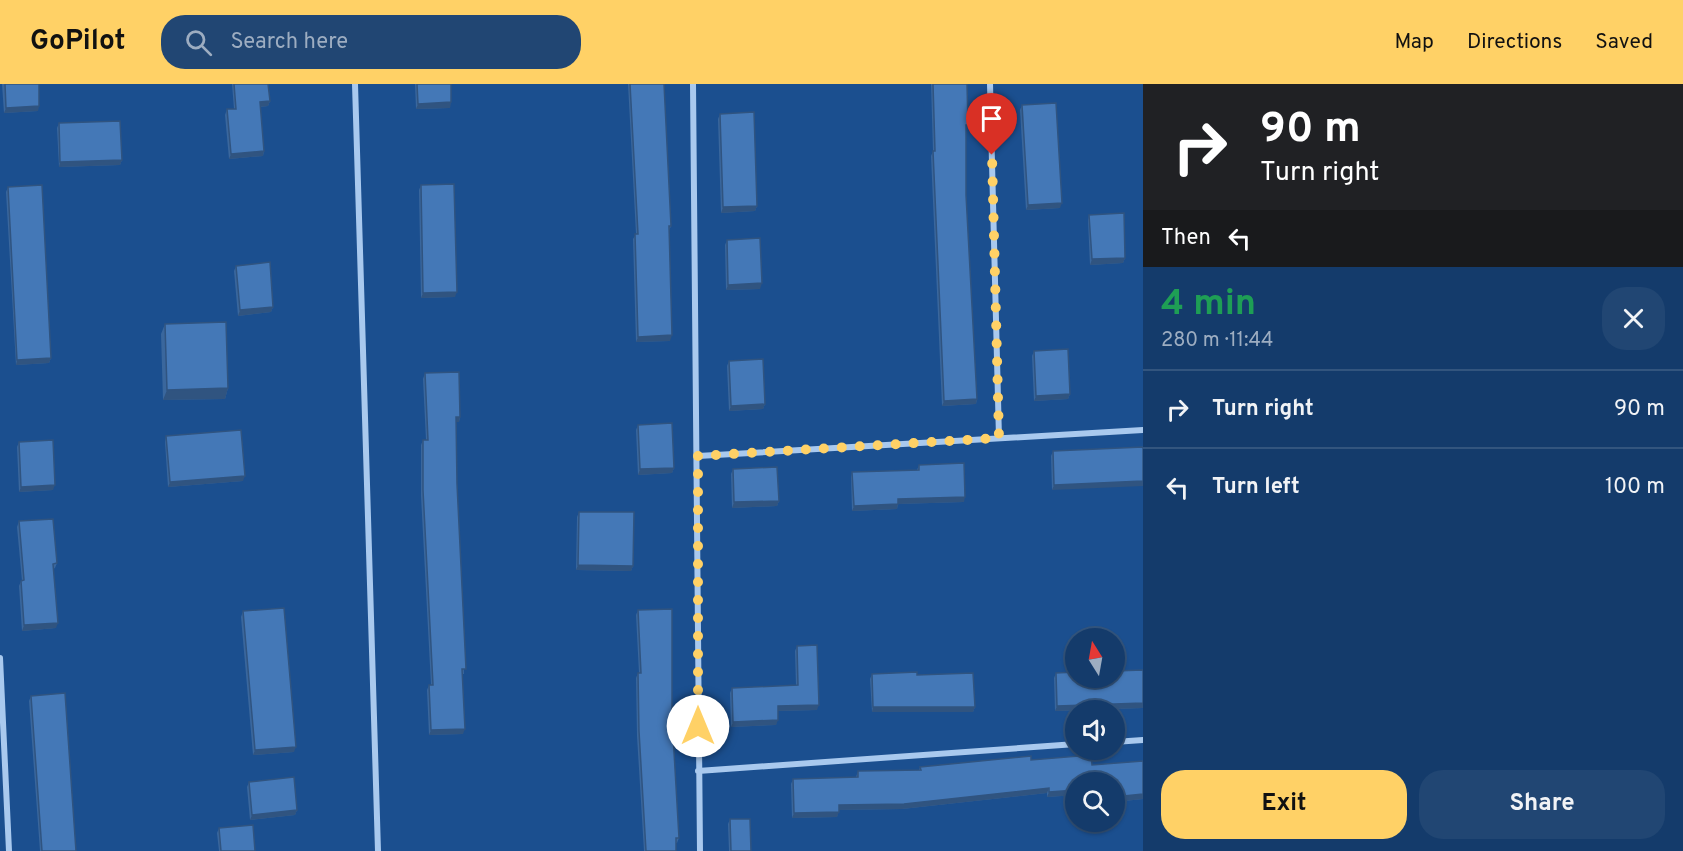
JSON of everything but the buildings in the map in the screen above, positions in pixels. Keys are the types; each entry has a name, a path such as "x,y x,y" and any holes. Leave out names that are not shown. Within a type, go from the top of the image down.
{"street":[{"path":"355,84 378,851"},
{"path":"693,84 700,851"},
{"path":"990,84 999,438"},
{"path":"698,456 1143,430"},
{"path":"0,658 9,851"},
{"path":"1125,741 1143,740"},
{"path":"698,771 1065,745"}],"route":[{"path":"698,726 698,456 999,438 992,155"}]}
